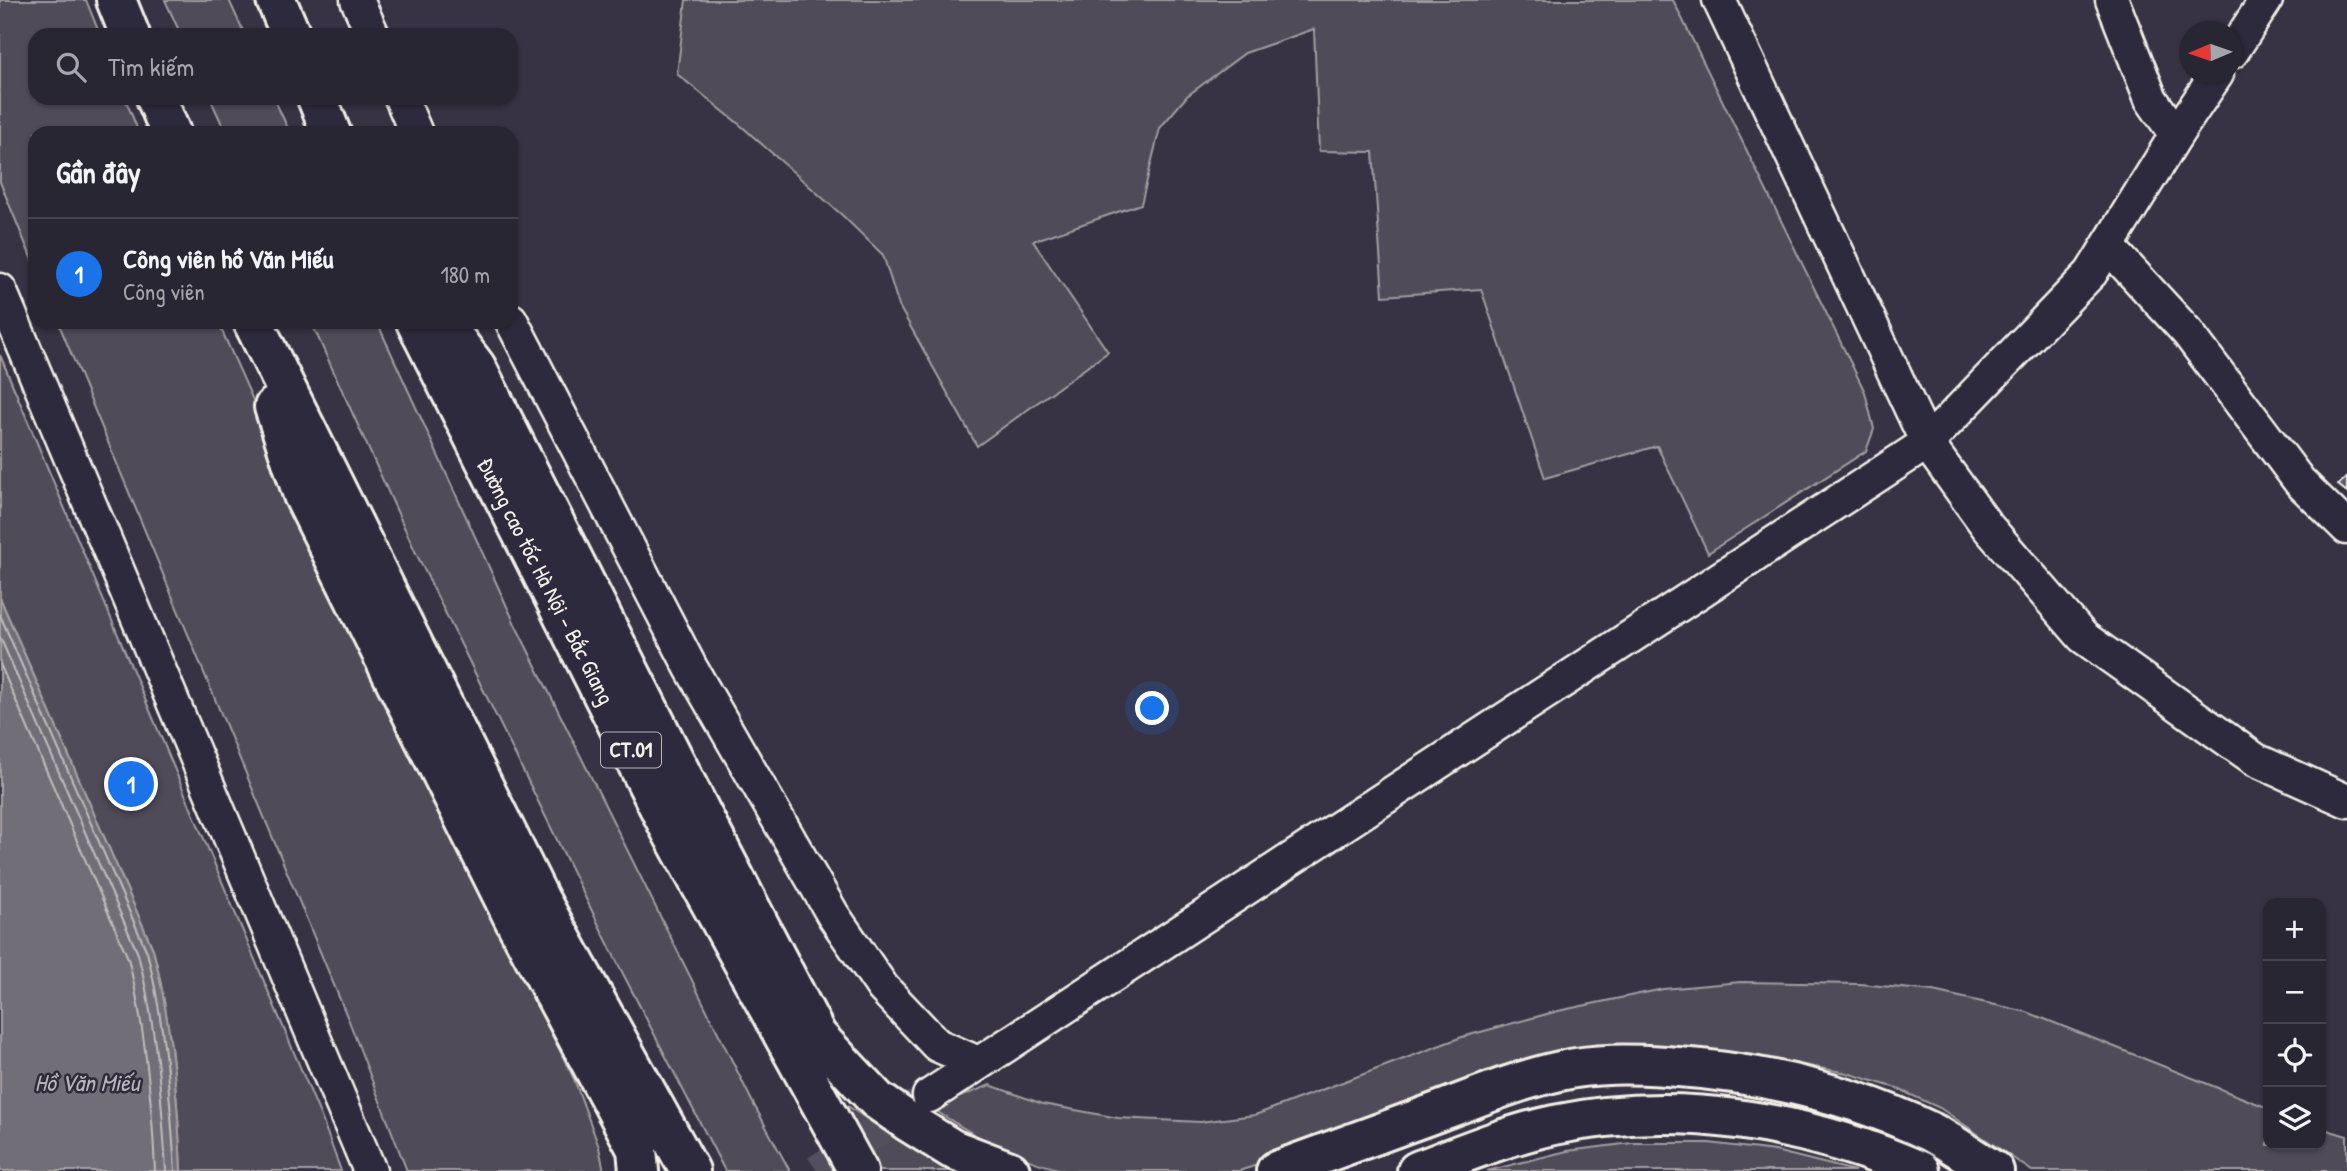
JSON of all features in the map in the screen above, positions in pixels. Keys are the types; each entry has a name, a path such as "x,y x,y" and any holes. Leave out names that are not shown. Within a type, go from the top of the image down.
{"highway":[{"path":"116,0 127,28"},
{"path":"276,0 288,28"},
{"path":"159,105 168,126"},
{"path":"320,105 328,126"},
{"path":"248,329 303,495 514,920 637,1149 639,1171"},
{"path":"256,329 540,900 690,1171"},
{"name":"Đường cao tốc Hà Nội - Bắc Giang","path":"420,329 670,829 858,1171"},
{"path":"447,329 476,367 817,1036 877,1100 887,1107 952,1149 1010,1171"},
{"path":"1276,1171 1514,1083 1598,1065 1638,1065 1748,1074 1863,1104 1933,1133 1994,1171"},
{"path":"1418,1171 1518,1134 1555,1125 1639,1115 1704,1115 1748,1119 1803,1130 1890,1158 1920,1171"}],"street":[{"path":"357,0 370,28"},
{"path":"1719,0 1927,443 1987,526 2083,637 2256,760 2347,801"},
{"path":"2112,0 2151,99 2176,135"},
{"path":"2242,36 2266,0"},
{"path":"929,1096 1927,443 2091,273 2210,84"},
{"path":"404,105 413,126"},
{"path":"2108,246 2188,333 2300,482 2347,528"},
{"path":"0,290 370,1171"},
{"path":"516,329 691,668 832,915 883,988 937,1045 978,1063"}],"shaded area":[{"path":"0,0 86,0 97,28 28,28 28,105 128,105 136,126 28,126 28,250 0,182"},
{"path":"165,0 229,0 242,28 178,28"},
{"path":"686,0 1673,0 1865,392 1874,429 1866,451 1708,553 1657,446 1545,478 1481,289 1383,296 1373,152 1319,151 1314,29 1245,53 1187,96 1160,128 1141,204 1033,241 1108,352 977,446 899,306 883,255 739,124 677,74"},
{"path":"213,105 277,105 287,126 223,126"},
{"path":"61,329 221,329 404,737 574,1079 599,1147 604,1171 407,1171 349,1021"},
{"path":"314,329 380,329 515,624 753,1103 790,1171 725,1171 619,966 415,551"},
{"path":"0,355 322,1119 341,1171 181,1171 173,1059 153,949 0,598"},
{"path":"1741,982 1860,984 1933,991 2027,1012 2263,1106 2263,1150 2326,1150 2326,1130 2347,1136 2347,1171 2032,1171 1940,1108 1896,1088 1847,1073 1755,1056 1693,1049 1622,1047 1239,1171 1066,1171 996,1146 932,1108 990,1085 1043,1104 1118,1118 1200,1122 1255,1115 1462,1037 1558,1011 1663,989"},
{"path":"840,1101 915,1150 953,1171 878,1171"},
{"path":"1632,1143 1709,1143 1775,1151 1855,1171 1487,1171 1567,1151"}],"water":[{"name":"Hồ Văn Miếu","path":"0,598 153,949 173,1059 181,1171 0,1171"}],"building":[{"path":"2347,477 2347,492 2338,485"}],"tunnel":[{"path":"817,1171 918,1104"}],"place":[{"name":"Công viên hồ Văn Miếu","path":"131,784"}]}
